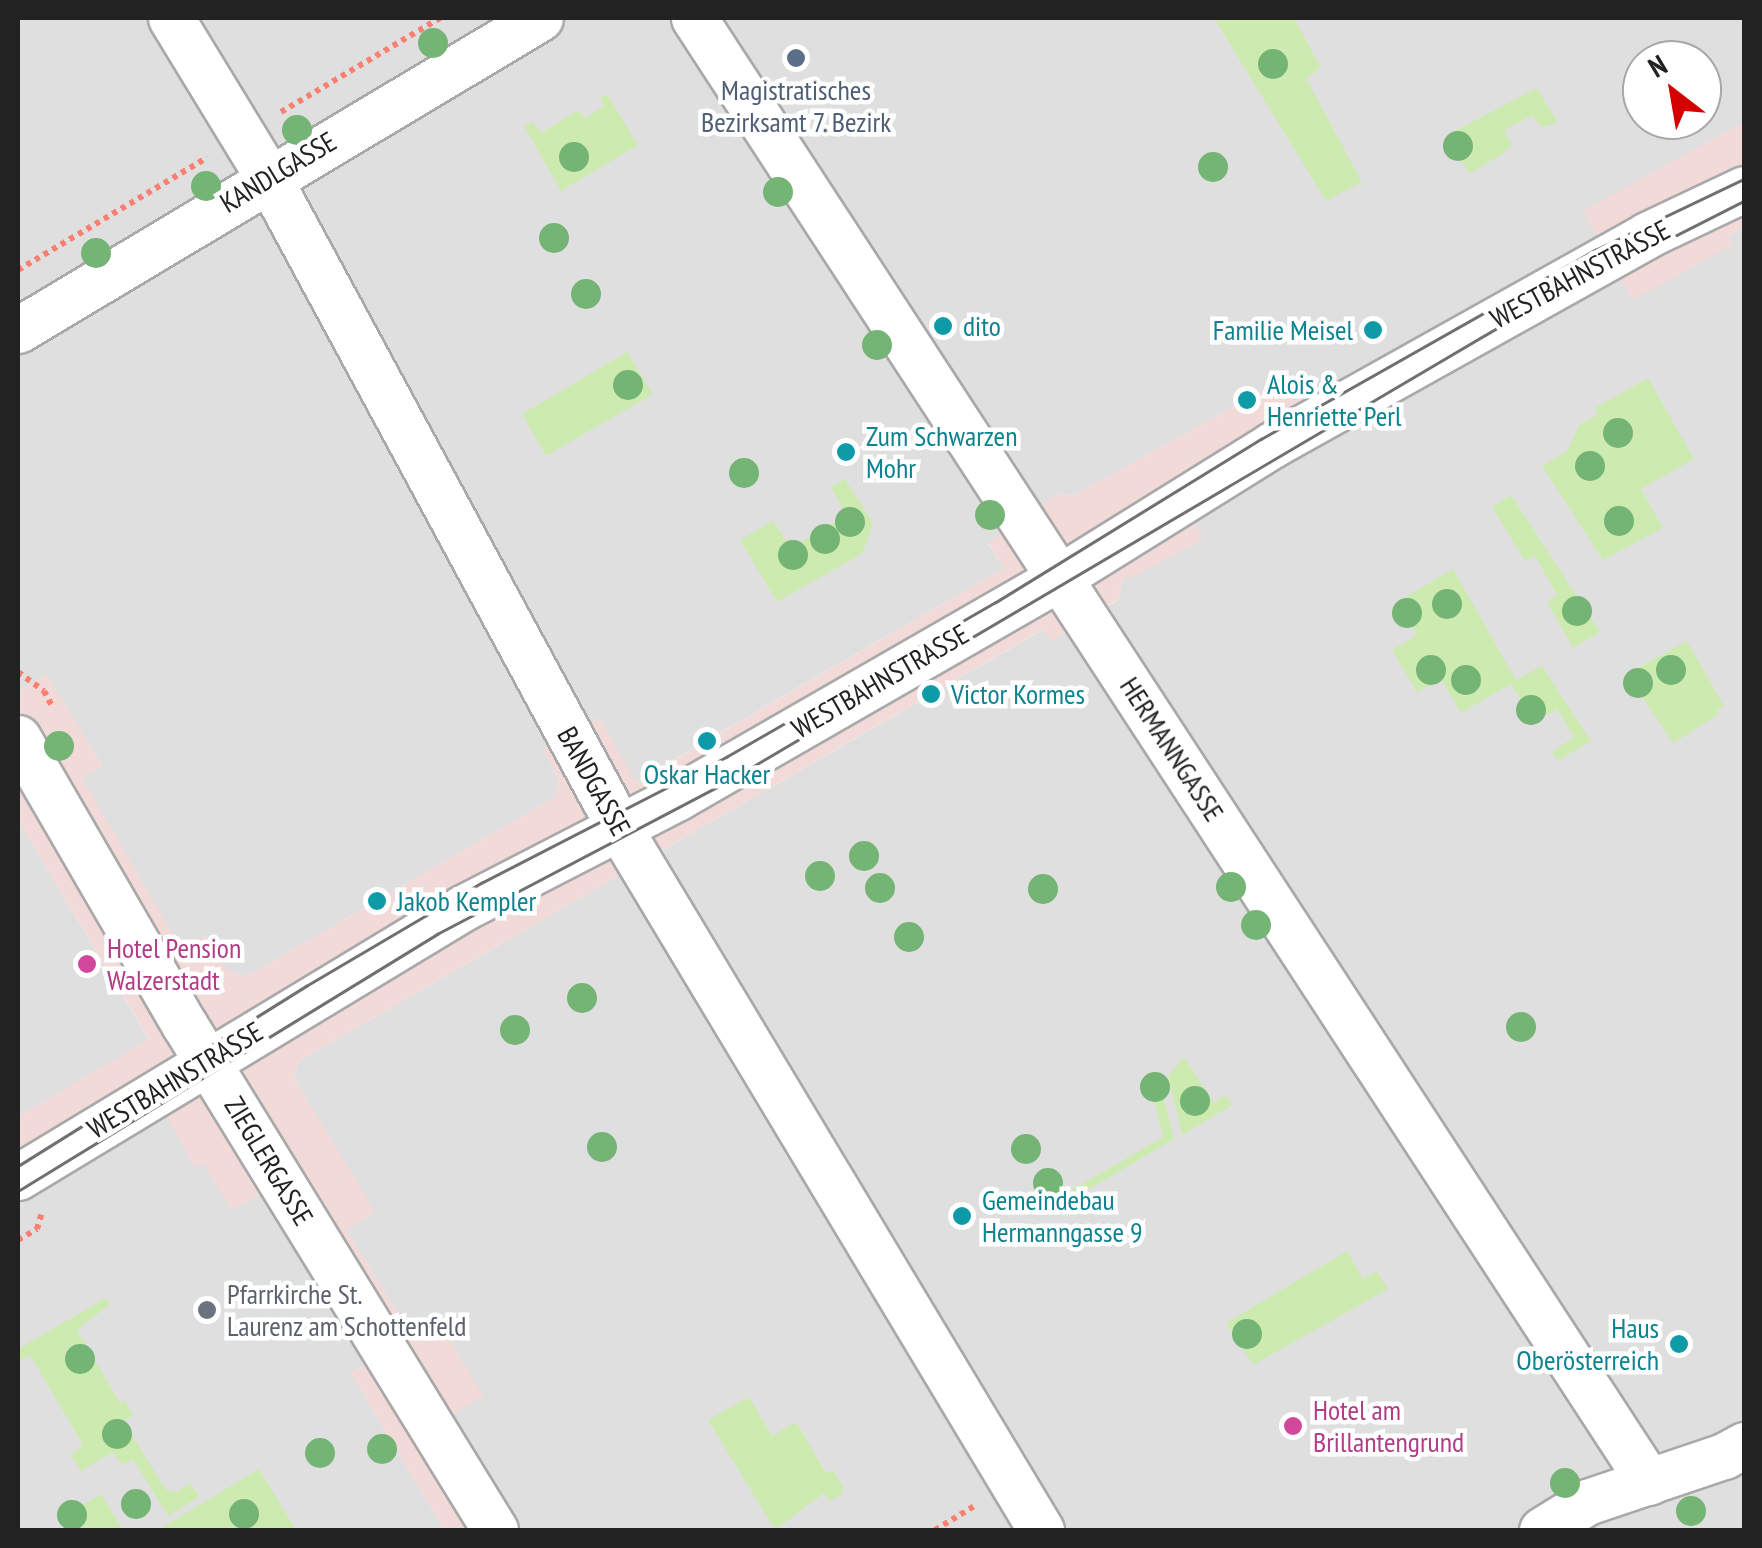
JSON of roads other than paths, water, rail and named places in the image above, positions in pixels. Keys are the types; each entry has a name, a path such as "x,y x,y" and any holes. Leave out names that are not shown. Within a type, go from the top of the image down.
{"street":[{"name":"BANDGASSE","path":"171,18 268,177 618,826 1041,1530"},
{"name":"KANDLGASSE","path":"18,330 268,177 540,18"},
{"name":"HERMANNGASSE","path":"694,18 1650,1482"},
{"name":"WESTBAHNSTRASSE","path":"18,1177 463,908 678,797 1060,577 1272,445 1648,235 1744,189"},
{"name":"ZIEGLERGASSE","path":"18,738 207,1060 495,1530"},
{"path":"1542,1530 1588,1502 1744,1445"}],"tram line":[{"path":"18,1166 306,986 481,883 726,757 996,602 1261,439 1595,250 1744,179"},
{"path":"18,1191 437,934 723,784 1521,314 1744,201"}],"place":[{"name":"Magistratisches Bezirksamt 7. Bezirk","path":"796,58"},
{"name":"dito","path":"943,326"},
{"name":"Familie Meisel","path":"1373,330"},
{"name":"Alois & Henriette Perl","path":"1247,400"},
{"name":"Zum Schwarzen Mohr","path":"846,452"},
{"name":"Victor Kormes","path":"931,694"},
{"name":"Oskar Hacker","path":"707,741"},
{"name":"Jakob Kempler","path":"377,901"},
{"name":"Hotel Pension Walzerstadt","path":"87,964"},
{"name":"Gemeindebau Hermanngasse 9","path":"962,1216"},
{"name":"Pfarrkirche St. Laurenz am Schottenfeld","path":"207,1310"},
{"name":"Haus Oberösterreich","path":"1679,1344"},
{"name":"Hotel am Brillantengrund","path":"1293,1426"}]}
